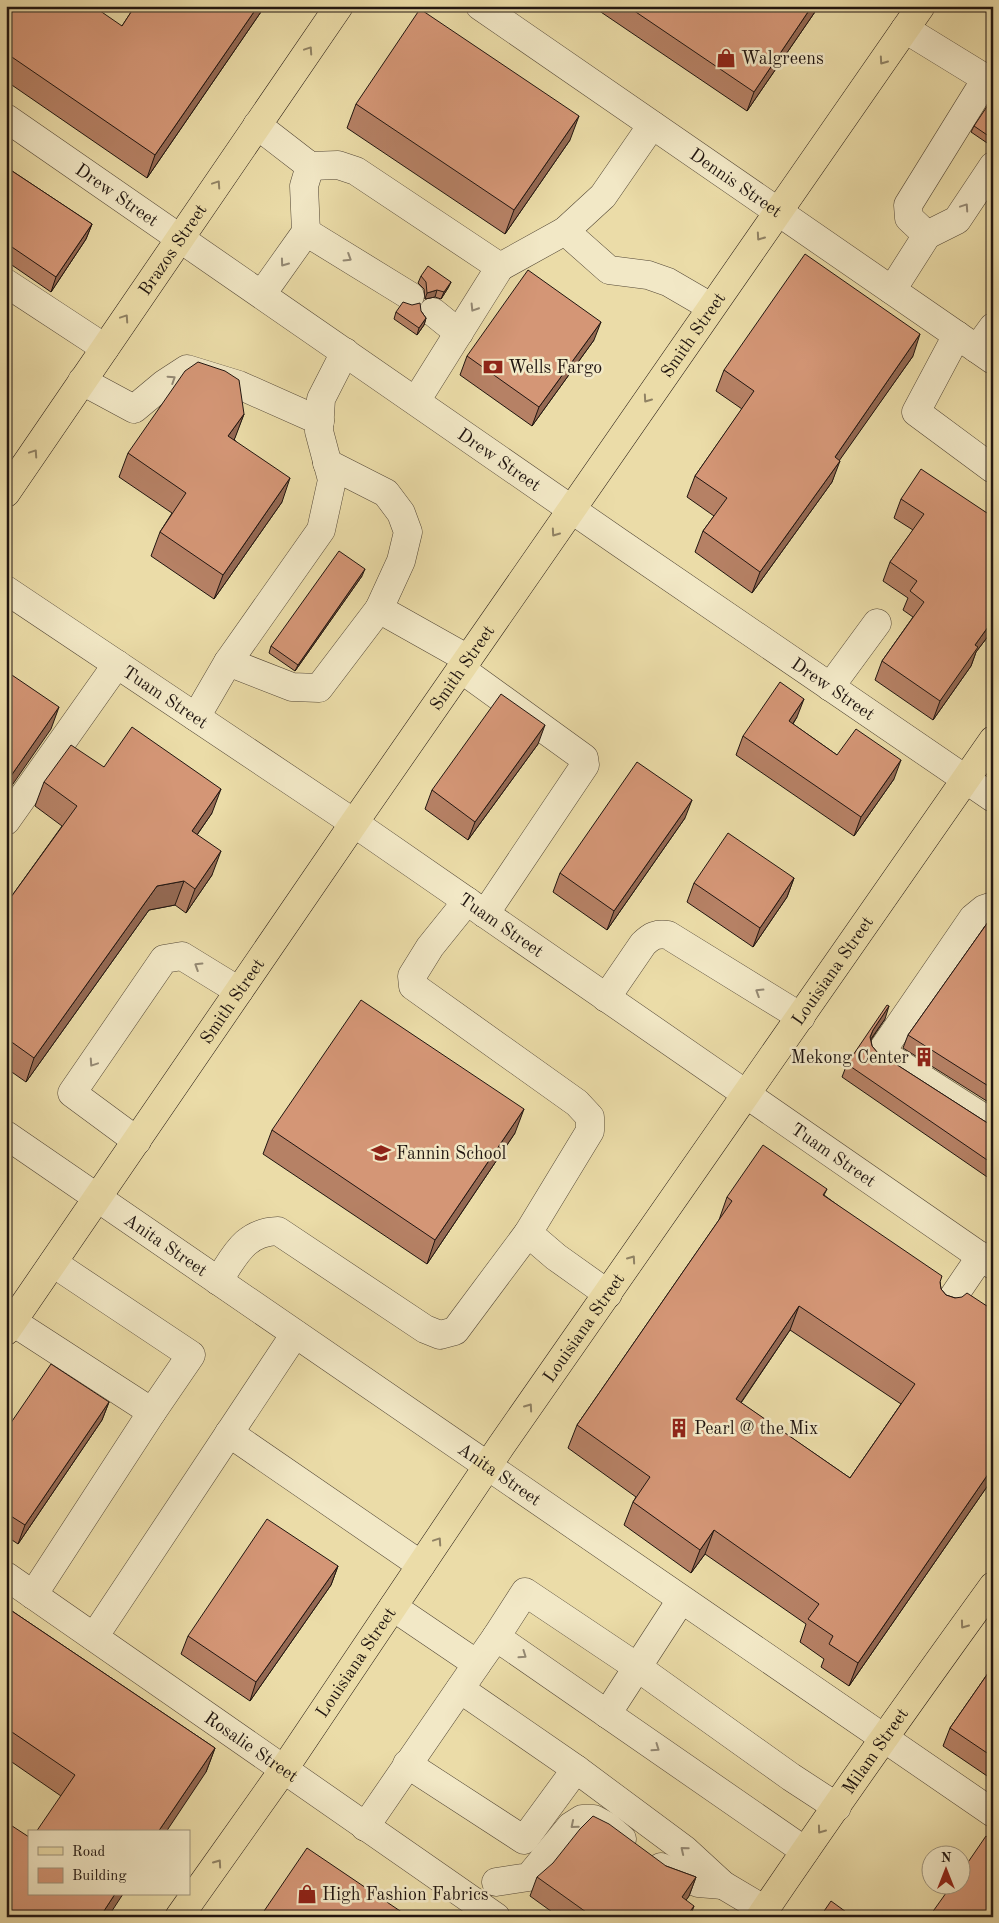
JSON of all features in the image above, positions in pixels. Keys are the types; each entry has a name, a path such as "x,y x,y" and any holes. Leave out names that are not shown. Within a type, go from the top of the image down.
{"main road":[{"name":"Brazos Street","path":"6,493 339,6"},
{"name":"Smith Street","path":"10,1326 354,823 921,6"},
{"name":"Louisiana Street","path":"179,1917 284,1769 488,1466 993,740"},
{"name":"Milam Street","path":"763,1913 837,1808 883,1738 993,1586"}],"street":[{"name":"Dennis Street","path":"487,8 652,125 976,348"},
{"path":"905,29 990,81 908,205 909,218 927,235"},
{"name":"Drew Street","path":"6,118 993,798"},
{"path":"257,125 310,166 338,165 356,171 500,267"},
{"path":"416,401 500,267 565,231 603,196 652,125"},
{"path":"262,294 306,232 304,186 310,166"},
{"path":"892,290 927,235 957,220 993,166"},
{"path":"565,231 609,270 648,275 668,282 711,307"},
{"path":"306,232 410,296"},
{"path":"6,284 105,348"},
{"path":"433,312 459,333"},
{"path":"993,327 916,412 993,469"},
{"path":"196,717 228,662 321,530 332,480 319,431 321,399 346,352"},
{"path":"82,382 134,409 164,384 187,369 239,385 320,421"},
{"path":"228,662 292,687 319,688 379,609 400,561 408,532 402,513 386,493 327,463"},
{"name":"Tuam Street","path":"6,590 354,823 746,1096 980,1256"},
{"path":"218,1281 243,1244 263,1231 278,1231 425,1329 440,1335 455,1330 528,1233 590,1131 590,1116 577,1103 413,986 412,976 430,947 476,908 584,765 584,758 464,664 379,609"},
{"path":"830,687 877,623"},
{"path":"6,821 117,664"},
{"path":"993,906 984,909 973,918 881,1052 993,1124"},
{"path":"606,998 643,944 650,937 660,934 668,935 801,1017"},
{"path":"137,1141 72,1093 164,959 182,956 239,991"},
{"name":"Anita Street","path":"6,1135 993,1813"},
{"path":"528,1233 556,1258 608,1294"},
{"path":"941,1301 980,1256"},
{"path":"33,1595 191,1355 53,1263"},
{"path":"10,1326 152,1412"},
{"path":"94,1637 296,1334"},
{"path":"229,1433 421,1565"},
{"name":"Rosalie Street","path":"6,1576 488,1911"},
{"path":"365,1827 525,1592 637,1667 790,1777 837,1808"},
{"path":"607,1714 681,1600"},
{"path":"393,1607 477,1664"},
{"path":"496,1637 805,1851"},
{"path":"460,1689 576,1768 685,1850 723,1885 763,1913"},
{"path":"407,1764 524,1840"},
{"path":"488,1911 496,1882 576,1768"},
{"path":"496,1882 530,1877 571,1826 582,1818 594,1819 607,1826 666,1871 698,1883 723,1885"}],"building":[{"path":"6,6 93,6 122,26 135,6 258,6 155,155 6,53"},
{"name":"Walgreens","path":"627,6 812,6 754,92"},
{"path":"420,9 579,116 514,210 356,104"},
{"path":"988,105 993,108 993,139 974,126"},
{"path":"6,167 92,224 56,277 6,243"},
{"path":"805,254 920,334 835,457 840,461 760,572 703,531 727,498 695,476 754,391 724,370"},
{"path":"428,266 451,282 444,292 437,290 427,293 426,282 421,276"},
{"path":"528,270 601,322 539,407 467,356"},
{"path":"403,302 412,305 420,303 421,311 426,318 419,328 396,312"},
{"path":"6,322 10,325 6,331"},
{"path":"198,362 225,371 239,380 244,414 228,436 290,478 223,575 160,532 186,493 128,453 185,371"},
{"path":"921,469 993,517 993,620 975,645 978,647 940,701 882,661 924,602 910,591 917,581 890,562 924,514 901,499"},
{"path":"339,551 365,569 298,665 271,646"},
{"path":"6,671 59,707 6,783"},
{"path":"780,682 804,699 789,721 837,755 856,729 901,760 861,817 743,736"},
{"path":"501,694 545,725 475,822 432,790"},
{"path":"132,727 221,789 192,831 221,851 195,889 184,881 157,886 34,1058 6,1038 6,904 77,806 44,782 71,745 104,767"},
{"path":"637,762 692,800 614,911 560,873"},
{"path":"728,833 794,878 760,928 694,883"},
{"path":"993,915 993,1089 908,1035"},
{"path":"361,1000 524,1109 435,1240 272,1130"},
{"path":"887,1005 889,1006 870,1037 872,1046 877,1052 993,1125 993,1164 847,1064"},
{"name":"Pearl @ the Mix","path":"763,1145 827,1189 823,1195 942,1276 940,1282 941,1289 946,1295 955,1298 962,1297 967,1293 993,1310 993,1467 858,1663 829,1644 833,1636 808,1619 819,1604 714,1530 700,1550 633,1502 650,1477 577,1425 732,1201 727,1197","holes":["799,1306 915,1384 850,1478 736,1399"]},
{"path":"51,1364 109,1402 25,1525 6,1513 6,1430"},
{"path":"267,1519 338,1566 256,1682 188,1636"},
{"path":"6,1607 215,1748 159,1830 37,1830 75,1775 6,1728"},
{"path":"993,1666 993,1757 950,1728"},
{"path":"593,1816 609,1824 666,1866 696,1877 682,1897 694,1906 686,1917 593,1917 537,1877 553,1863"},
{"path":"6,1822 28,1836 28,1896 114,1896 100,1917 6,1917"},
{"path":"986,1836 993,1841 993,1917 929,1917 944,1896 972,1896 972,1856"},
{"path":"307,1848 409,1917 260,1917"},
{"path":"831,1901 853,1917 820,1917"}],"place":[{"name":"Walgreens","path":"726,58"},
{"name":"Wells Fargo","path":"493,367"},
{"name":"Mekong Center","path":"924,1057"},
{"name":"Fannin School","path":"381,1153"},
{"name":"Pearl @ the Mix","path":"679,1428"},
{"name":"High Fashion Fabrics","path":"307,1894"}]}
